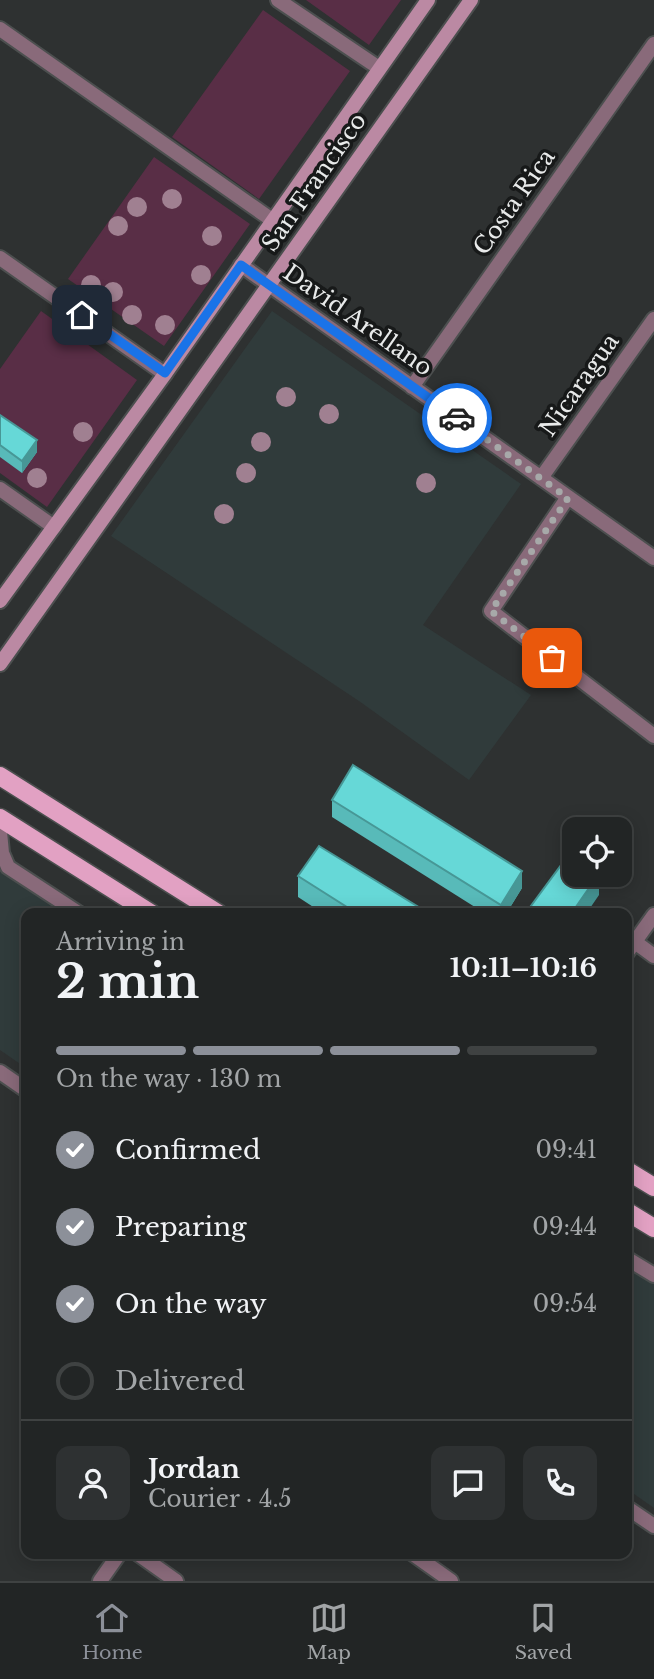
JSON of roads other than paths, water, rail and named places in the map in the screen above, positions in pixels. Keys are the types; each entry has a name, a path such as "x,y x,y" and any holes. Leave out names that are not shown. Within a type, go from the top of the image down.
{"main road":[{"name":"San Francisco","path":"0,601 165,373 428,0"},
{"name":"San Francisco","path":"0,664 471,0"},
{"path":"0,776 209,908"},
{"path":"0,818 142,908"},
{"path":"632,1174 654,1187"},
{"path":"632,1215 654,1228"}],"street":[{"path":"278,0 379,68"},
{"path":"0,29 272,220"},
{"name":"Costa Rica","path":"412,387 654,44"},
{"path":"0,257 165,373"},
{"name":"David Arellano","path":"241,265 654,558"},
{"name":"Nicaragua","path":"541,478 654,319"},
{"path":"0,489 54,527"},
{"path":"568,498 491,611 654,736"},
{"path":"0,832 2,853 8,867 71,908"},
{"path":"632,947 654,915"},
{"path":"632,948 654,956"},
{"path":"0,1072 21,1087"},
{"path":"632,1262 654,1275"},
{"path":"632,1511 654,1526"},
{"path":"100,1581 115,1559"},
{"path":"145,1559 176,1581"},
{"path":"420,1559 451,1581"}]}
